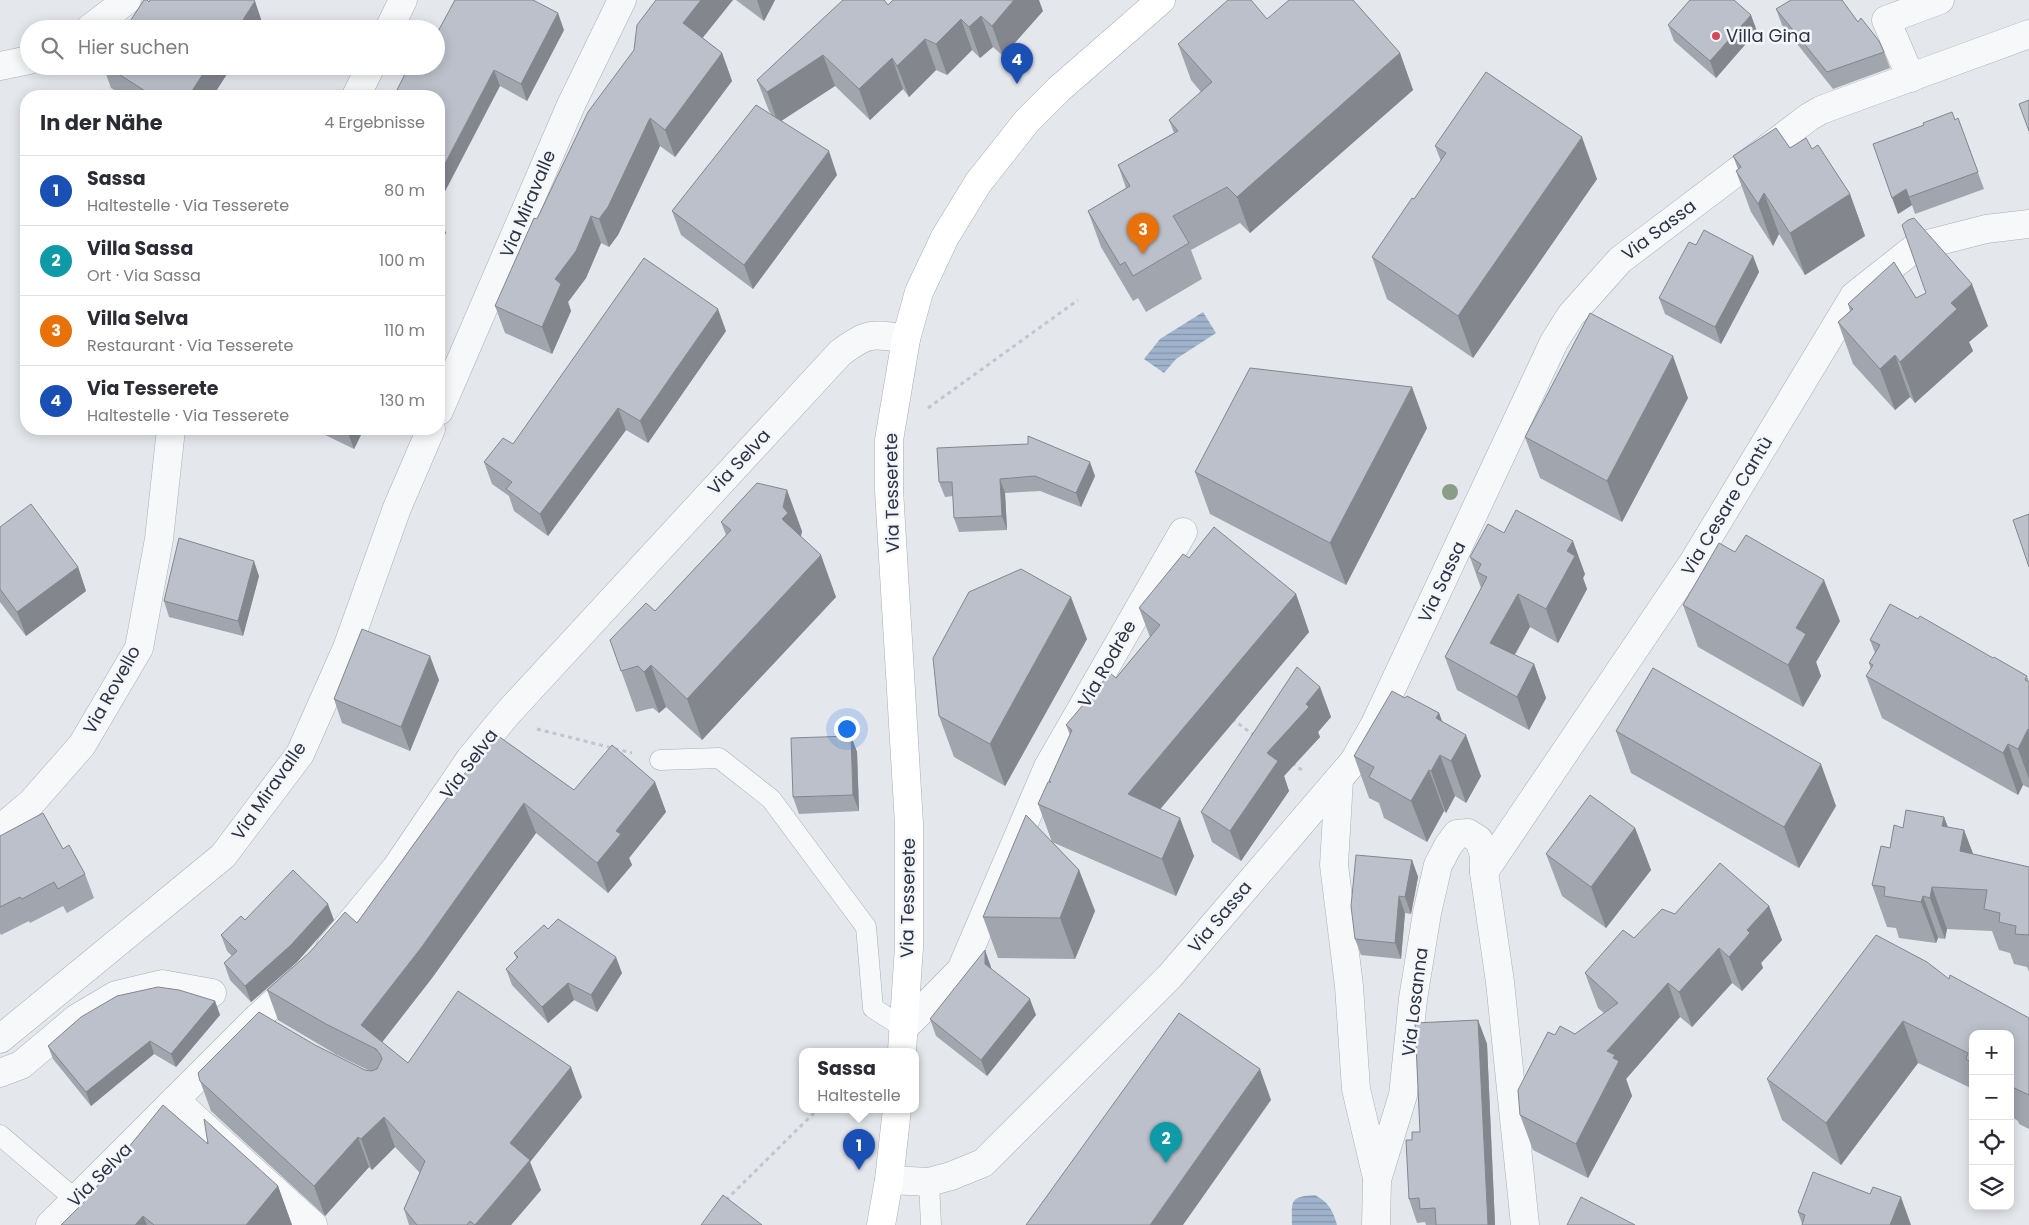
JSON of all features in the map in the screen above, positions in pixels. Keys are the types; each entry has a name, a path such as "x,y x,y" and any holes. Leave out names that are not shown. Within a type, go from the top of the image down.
{"main road":[{"name":"Via Tesserete","path":"903,1040 909,938 909,824 889,490 889,440 906,339 920,292 946,237 978,183 1010,140 1059,89 1161,0"},
{"path":"881,1225 890,1180 897,1113"}],"street":[{"path":"101,20 127,0"},
{"path":"393,20 403,0"},
{"name":"Via Miravalle","path":"445,397 571,105 622,0"},
{"path":"1911,78 1886,20 1940,0"},
{"name":"Via Sassa","path":"890,1180 929,1182 951,1176 983,1162 1170,976 1354,761 1375,724 1554,342 1571,315 1620,260 1809,117 1821,110 2029,34"},
{"path":"0,66 20,62"},
{"path":"359,90 366,75"},
{"name":"Via Cesare Cantù","path":"1484,872 1694,562 1854,296 1916,247 1986,229 2029,224"},
{"name":"Via Selva","path":"50,1225 175,1100 262,1024 346,930 396,868 470,759 508,714 840,353 859,339 872,335 906,339"},
{"name":"Via Rovello","path":"0,830 32,802 82,745 139,648 159,539 170,435"},
{"name":"Via Miravalle","path":"0,1039 223,856 300,754 347,648 397,508 428,435"},
{"name":"Via Rodrèe","path":"903,1040 962,970 1048,767 1183,532"},
{"path":"1339,778 1334,865 1349,986 1356,1089 1378,1180 1376,1225"},
{"name":"Via Losanna","path":"1378,1180 1403,1094 1413,998 1427,913 1438,865 1457,834 1468,833 1479,840 1484,855 1484,872 1500,982 1525,1225"},
{"path":"0,1073 21,1065 77,1018 116,994 162,984 212,993"},
{"path":"175,1100 313,1225"}],"lane":[{"path":"660,760 719,758 771,799 866,927 873,1008 903,1040"},
{"path":"0,1135 76,1200"},
{"path":"929,1182 931,1225"}],"path":[{"path":"927,408 1078,300"},
{"path":"508,714 523,726 660,760"},
{"path":"1232,718 1262,740"},
{"path":"1292,762 1306,774"},
{"path":"722,1204 814,1113"}],"water":[{"path":"1203,312 1216,333 1176,359 1164,373 1144,359 1160,339"},
{"path":"1315,1195 1329,1207 1337,1225 1292,1225 1292,1205 1294,1201 1300,1197"}],"building":[{"path":"144,0 149,2 150,0 255,1 243,20 131,20"},
{"path":"455,0 533,0 558,13 521,84 494,70 445,164 445,90 397,90 404,75 445,75 444,20"},
{"path":"656,0 701,0 683,23 722,53 665,130 650,118 608,207 599,219 591,216 576,251 555,279 561,284 542,327 495,306 534,218 537,219 588,112 634,50 637,25"},
{"path":"843,0 884,0 888,5 893,0 1014,0 992,26 981,16 969,27 961,19 936,44 925,39 897,66 892,58 859,89 823,55 767,92 757,80"},
{"path":"1228,0 1251,0 1267,19 1289,0 1353,0 1400,53 1237,197 1227,187 1173,216 1189,243 1133,276 1125,262 1120,265 1088,211 1130,186 1118,165 1178,131 1169,120 1212,82 1178,44"},
{"name":"Villa Gina","path":"1690,0 1734,0 1751,15 1710,61 1668,25"},
{"path":"1791,0 1842,0 1858,22 1861,18 1879,41 1884,52 1827,72 1776,9"},
{"path":"1486,72 1582,137 1458,316 1372,257 1412,198 1414,199 1446,153 1435,146"},
{"path":"120,75 202,75 193,90 144,90"},
{"path":"2029,100 2029,131 2019,104"},
{"path":"756,105 829,151 744,265 672,211"},
{"path":"1952,112 1955,120 1958,118 1978,172 1909,197 1906,189 1892,198 1873,144 1924,125 1923,123"},
{"path":"1776,128 1790,148 1806,138 1812,149 1818,145 1850,194 1790,233 1764,193 1758,204 1736,171 1741,167 1733,156"},
{"path":"1914,218 1972,284 1951,303 1957,309 1900,362 1895,355 1880,369 1838,322 1853,309 1848,304 1894,262 1916,298 1926,293 1902,225"},
{"path":"1704,230 1753,256 1715,327 1659,298 1689,242 1696,245"},
{"path":"644,258 718,309 640,421 618,408 540,514 506,489 512,482 484,462 503,438 513,444"},
{"path":"1590,313 1673,356 1607,481 1525,437"},
{"path":"1250,368 1412,387 1330,543 1195,472"},
{"path":"1028,436 1090,462 1076,493 1035,476 1000,479 1002,516 954,518 952,482 939,482 937,448 1028,444"},
{"path":"757,483 787,490 783,507 788,513 782,519 821,555 687,699 651,665 644,672 638,666 621,671 610,640 646,603 655,611 731,530 721,522"},
{"path":"31,504 78,567 17,612 0,589 0,527"},
{"path":"1516,510 1573,541 1567,551 1575,556 1546,609 1518,594 1490,643 1534,664 1517,697 1445,657 1487,577 1477,572 1481,564 1470,557 1488,524 1504,533"},
{"path":"2029,514 2029,567 2013,520"},
{"path":"1214,527 1296,594 1128,794 1180,818 1162,859 1038,804 1048,782 1051,782 1049,781 1072,730 1066,725 1110,673 1116,678 1160,625 1139,608 1183,554 1189,558"},
{"path":"1746,535 1824,580 1796,628 1806,634 1788,665 1683,605 1719,543 1735,552"},
{"path":"179,538 254,561 238,621 164,601"},
{"path":"1021,569 1071,597 990,744 939,716 933,658 969,592"},
{"path":"1890,604 1918,619 1920,616 2027,676 2025,680 2029,682 2029,730 2018,749 2008,744 2003,753 1866,676 1873,665 1869,663 1880,645 1870,640"},
{"path":"362,629 430,656 401,727 334,699"},
{"path":"1297,667 1320,687 1306,704 1309,707 1267,753 1278,761 1230,831 1201,812"},
{"path":"1653,668 1821,764 1784,827 1616,731"},
{"path":"1392,691 1405,698 1407,696 1439,713 1436,718 1466,735 1451,761 1440,755 1411,801 1369,777 1374,767 1354,756"},
{"path":"494,733 574,790 612,745 655,782 616,831 621,834 597,863 524,803 421,948 361,1025 408,1063 458,991 571,1067 510,1143 530,1160 475,1225 470,1221 467,1225 417,1225 404,1209 425,1161 384,1117 361,1139 358,1137 314,1186 200,1081 198,1073 259,1012 315,1045 365,1070 377,1069 382,1059 376,1049 326,1024 267,990 309,953 345,912 357,923"},
{"path":"851,736 853,795 793,797 791,738"},
{"path":"1590,795 1635,828 1591,887 1546,854"},
{"path":"1906,810 1944,817 1942,826 1964,830 1960,851 2029,867 2029,935 2015,934 2016,926 1999,922 2000,913 1984,909 1987,890 1932,887 1930,898 1923,896 1921,902 1884,896 1885,887 1872,885 1881,846 1890,848 1894,825 1903,828"},
{"path":"43,813 63,849 69,845 85,874 58,889 54,882 22,899 20,897 0,907 0,836"},
{"path":"1026,815 1079,870 1060,918 983,917"},
{"path":"1356,855 1412,860 1405,897 1399,896 1395,943 1355,939 1351,906"},
{"path":"1720,863 1769,906 1747,930 1750,933 1729,957 1719,948 1679,992 1668,983 1607,1051 1615,1055 1613,1058 1619,1061 1576,1144 1520,1115 1518,1090 1548,1032 1555,1035 1560,1026 1575,1034 1618,1003 1585,973 1623,930 1634,938 1662,909 1675,914"},
{"path":"293,870 328,904 291,945 245,986 224,963 237,951 221,935 241,916 245,920"},
{"path":"558,919 616,957 591,995 568,983 542,1007 506,969 518,957 514,953 544,925 548,929"},
{"path":"1876,935 1927,962 1949,979 1950,975 2029,1018 2029,1095 2014,1088 2014,1030 1969,1030 1969,1061 1966,1059 1968,1053 1903,1021 1826,1123 1767,1079"},
{"path":"985,950 985,964 1030,999 981,1060 930,1019"},
{"path":"158,987 179,990 215,1001 171,1054 150,1041 86,1092 48,1046 81,1017 117,996"},
{"path":"1179,1013 1260,1069 1150,1225 1026,1225"},
{"path":"1478,1020 1488,1225 1436,1225 1435,1208 1420,1209 1419,1198 1409,1199 1406,1140 1412,1140 1412,1132 1420,1132 1415,1023"},
{"path":"163,1105 208,1144 204,1119 278,1186 246,1225 154,1225 143,1216 135,1225 61,1225 85,1201"},
{"path":"1813,1172 1870,1194 1873,1187 1901,1197 1890,1225 1802,1225 1805,1215 1798,1212"},
{"path":"723,1195 762,1225 701,1225"},
{"path":"1581,1197 1635,1225 1567,1225"}],"place":[{"name":"Villa Gina","path":"1716,36"},
{"name":"Via Tesserete","path":"1017,84"},
{"name":"Villa Selva","path":"1143,254"},
{"name":"Villa Sassa","path":"1166,1163"},
{"name":"Sassa","path":"859,1170"}]}
